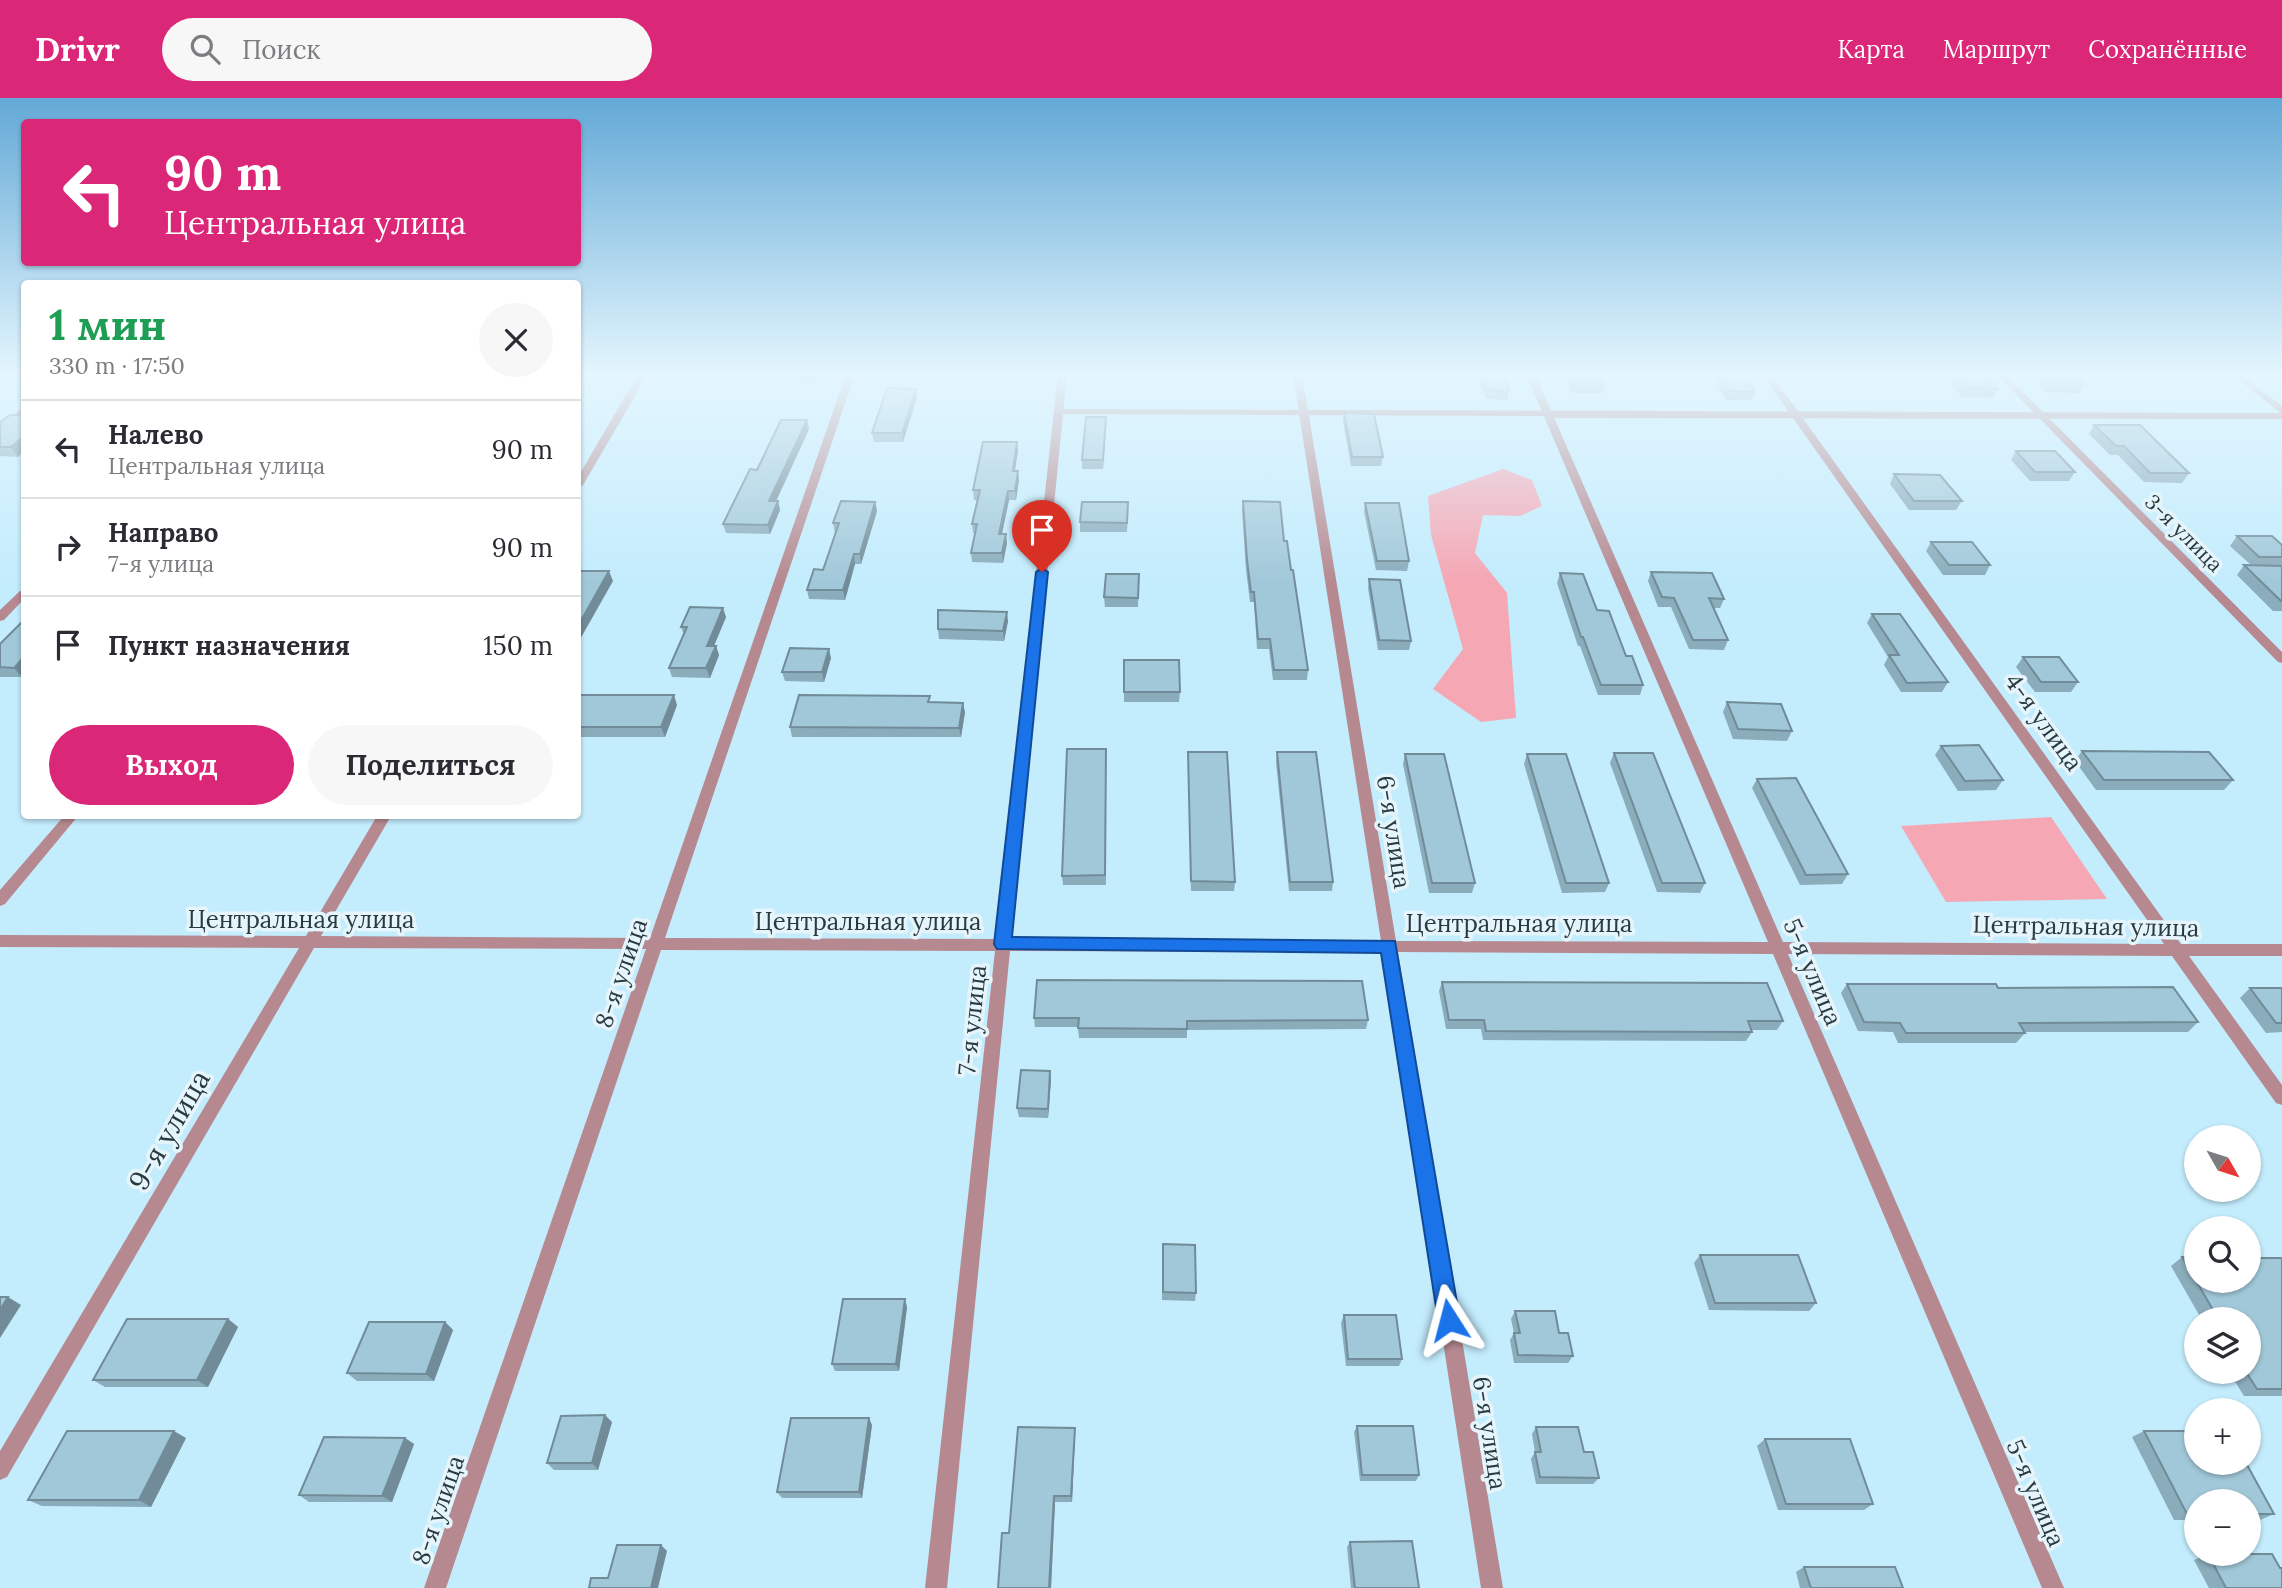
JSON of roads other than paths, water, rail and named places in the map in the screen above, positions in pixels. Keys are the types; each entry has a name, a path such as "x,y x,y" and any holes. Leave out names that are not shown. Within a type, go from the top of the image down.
{"street":[{"path":"581,480 602,444"},
{"name":"8-я улица","path":"435,1588 826,444"},
{"name":"7-я улица","path":"936,1588 1056,444"},
{"name":"6-я улица","path":"1310,444 1492,1588"},
{"name":"5-я улица","path":"1561,444 2053,1588"},
{"name":"4-я улица","path":"1817,444 2282,1098"},
{"name":"3-я улица","path":"2067,444 2282,659"},
{"path":"0,617 21,596"},
{"path":"0,900 68,819"},
{"name":"9-я улица","path":"0,1470 382,819"},
{"name":"Центральная улица","path":"0,941 2282,950"}]}
